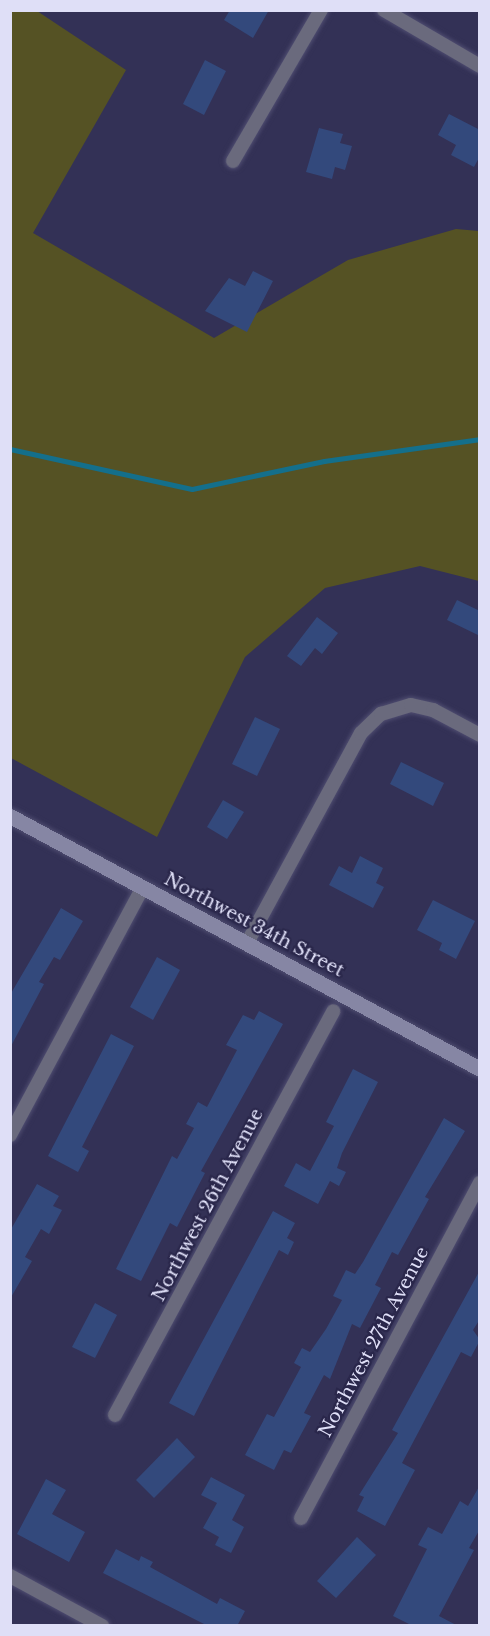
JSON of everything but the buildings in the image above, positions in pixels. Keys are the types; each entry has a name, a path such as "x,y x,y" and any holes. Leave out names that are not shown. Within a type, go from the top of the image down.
{"main road":[{"name":"Northwest 34th Street","path":"10,816 480,1069"}],"street":[{"path":"233,161 321,10"},
{"path":"384,10 480,66"},
{"path":"247,943 361,733 381,714 411,705 433,710 480,735"},
{"path":"10,1135 143,887"},
{"name":"Northwest 26th Avenue","path":"116,1415 333,1011"},
{"name":"Northwest 27th Avenue","path":"301,1518 480,1183"},
{"path":"10,1576 102,1626"}],"shaded area":[{"path":"10,11 37,11 126,70 33,233 214,338 348,260 456,229 479,231 479,581 420,566 325,588 245,657 157,837 11,758"}],"waterway":[{"path":"10,449 192,489 324,461 480,439"}]}
